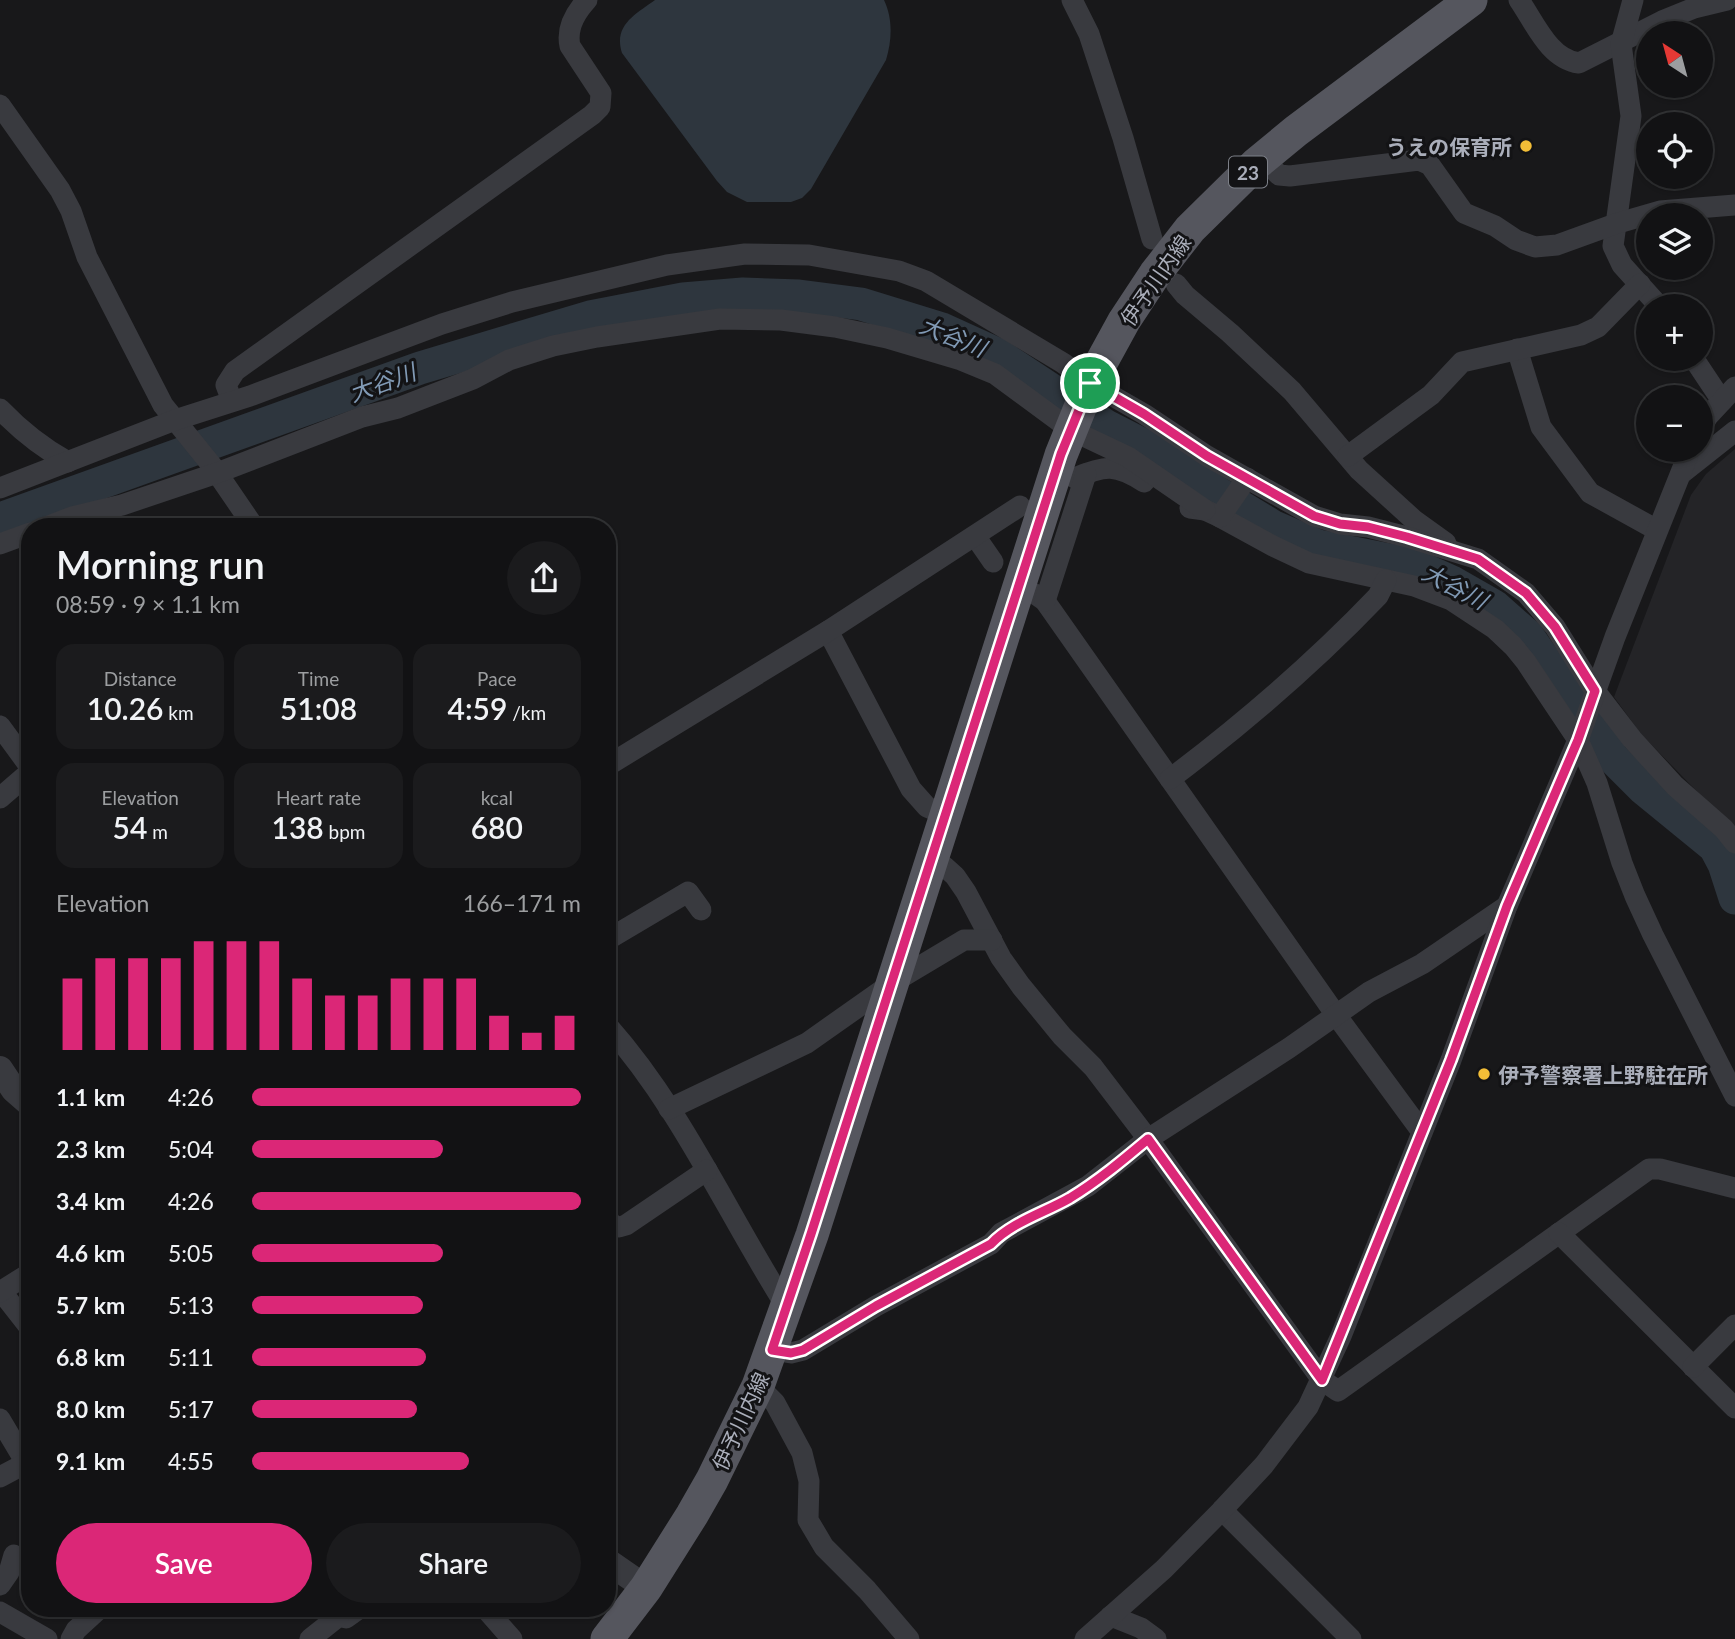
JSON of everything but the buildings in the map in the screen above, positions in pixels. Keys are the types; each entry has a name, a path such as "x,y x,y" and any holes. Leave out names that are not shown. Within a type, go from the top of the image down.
{"main road":[{"name":"伊予川内線","path":"607,1639 646,1588 712,1480 758,1386 816,1222 944,814 1080,408 1124,321 1155,274 1190,229 1263,159 1471,0"}],"street":[{"path":"232,401 226,385 235,371 600,107 601,93 570,46 568,37 576,13 587,0"},
{"path":"1072,0 1089,34 1152,239"},
{"path":"1519,0 1555,53 1565,61 1579,63 1662,21 1695,8 1727,0"},
{"path":"1633,0 1621,44 1631,116 1613,246 1616,257 1649,294"},
{"path":"0,105 60,190 71,211 87,257 163,405 215,470 248,518"},
{"path":"1263,159 1279,175 1290,176 1419,160 1430,165 1464,213 1535,247 1557,245 1660,211 1735,205"},
{"path":"0,488 442,324 512,302 667,265 745,254 809,255 900,271 926,281 1063,363 1080,408 1128,457 1273,546 1309,562 1414,586 1451,600 1495,629 1526,662 1579,737 1635,896 1735,1096"},
{"path":"1176,284 1292,391 1348,457 1414,520 1462,554"},
{"path":"1348,457 1430,395 1462,362 1581,335 1598,327 1640,284"},
{"path":"69,518 122,505 362,417 398,408 473,379 509,360 553,346 720,319 780,320 835,327 887,338 961,360 1080,408 1144,414 1244,482 1314,516 1407,537 1478,559 1526,593 1555,627 1594,694 1666,776 1693,804 1724,828 1735,843"},
{"path":"1517,349 1541,427 1590,493 1657,530"},
{"path":"1706,371 1728,394 1713,413"},
{"path":"0,409 44,449 68,461"},
{"path":"1679,475 1735,431"},
{"path":"1085,1639 1164,1569 1265,1465 1292,1431 1322,1380 1422,1132 1507,906 1579,737 1685,462"},
{"path":"1217,512 1184,507 1128,471 1111,467 1080,476 1040,597 1422,1132"},
{"path":"1217,512 1244,482"},
{"path":"616,761 828,631 1020,506"},
{"path":"0,544 21,536"},
{"path":"975,536 993,562"},
{"path":"1170,779 1230,734 1293,679 1378,596 1386,580"},
{"path":"828,631 911,789 927,807 944,814"},
{"path":"0,726 21,754"},
{"path":"0,798 21,780"},
{"path":"929,861 945,867 955,876 1021,986 1062,1036 1093,1067 1322,1380 1338,1391 1649,1169 1660,1169 1735,1188"},
{"path":"616,935 688,892 701,911"},
{"path":"772,1350 791,1353 803,1350 876,1306 991,1244 1001,1233 1068,1199 1109,1171 1148,1139 1369,992 1422,964 1507,906"},
{"path":"669,1109 807,1043 892,983 964,940 992,940"},
{"path":"616,1035 631,1052 669,1109 786,1306"},
{"path":"0,1069 21,1096"},
{"path":"616,1226 626,1225 706,1170"},
{"path":"1559,1233 1735,1408"},
{"path":"21,1279 1,1291 21,1317"},
{"path":"1693,1367 1735,1325"},
{"path":"758,1386 775,1403 802,1453 809,1481 808,1520 824,1547 867,1590 909,1639"},
{"path":"0,1419 21,1451"},
{"path":"0,1477 21,1466"},
{"path":"1222,1510 1352,1639"},
{"path":"0,1585 9,1572 14,1555"},
{"path":"616,1567 646,1588"},
{"path":"0,1612 47,1639"},
{"path":"1111,1616 1141,1628 1156,1639"},
{"path":"71,1639 86,1617"},
{"path":"310,1639 330,1617"},
{"path":"493,1617 512,1639"}],"shaded area":[{"path":"655,0 884,0 891,30 886,60 811,189 802,198 791,202 747,202 727,192 717,181 622,53 620,43 623,28"},
{"path":"1735,449 1735,835 1721,816 1641,734 1614,697 1691,495 1706,474"}],"waterway":[{"name":"大谷川","path":"0,519 420,368 590,317 683,299 743,294 799,296 861,304 942,329 997,354 1106,426 1153,450 1182,471 1274,527 1318,546 1414,565 1452,582 1494,606 1527,635 1613,758 1644,789 1715,847 1724,864 1735,898"}],"place":[{"name":"うえの保育所","path":"1526,146"},
{"name":"伊予警察署上野駐在所","path":"1484,1074"}],"route":[{"path":"1090,383 1144,414 1207,456 1314,516 1407,537 1478,559 1526,593 1555,627 1595,691 1578,740 1507,906 1451,1060 1322,1380 1148,1139 1109,1171 1068,1199 1001,1233 991,1244 876,1306 803,1350 791,1353 772,1350 1061,454 1090,383"}]}
